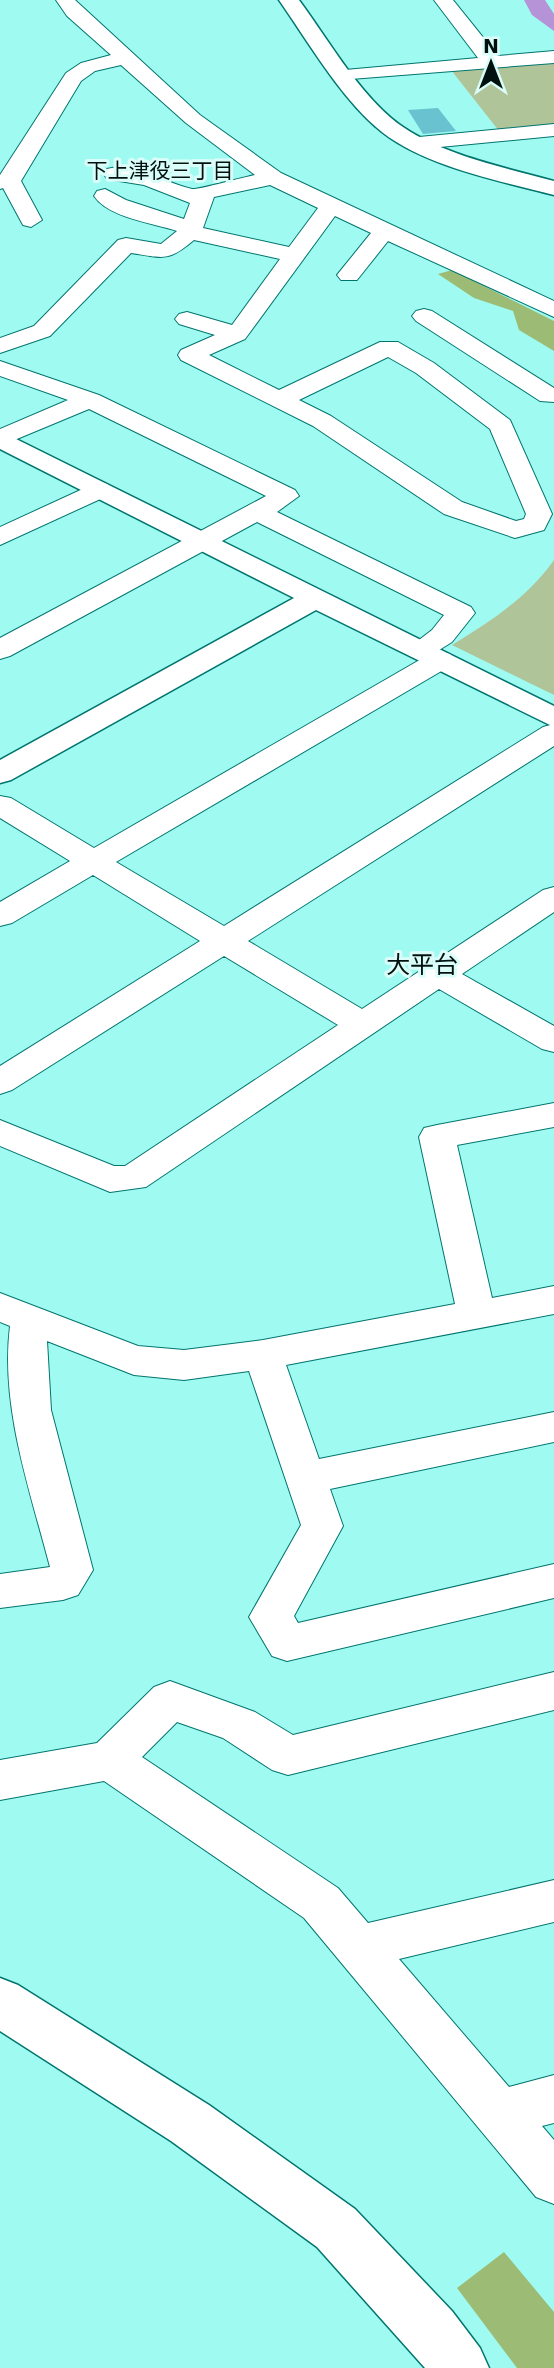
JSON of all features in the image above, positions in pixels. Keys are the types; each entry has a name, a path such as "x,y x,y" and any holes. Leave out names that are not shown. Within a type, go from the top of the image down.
{"street":[{"path":"65,0 74,12 193,119 273,178 554,310"},
{"path":"289,0 372,112 404,137 439,156 477,169 554,188"},
{"path":"443,0 492,62"},
{"path":"345,76 554,57"},
{"path":"31,220 5,182 73,77 88,67 125,58"},
{"path":"419,144 550,136"},
{"path":"115,174 149,178 201,200"},
{"path":"0,346 42,331 126,245 166,252 189,230 205,192 273,178"},
{"path":"104,196 118,205 189,230 293,255"},
{"path":"331,206 237,334 190,355 323,421 453,508 497,526 516,530 535,524 539,514 531,407 481,352 424,316"},
{"path":"349,275 385,230"},
{"path":"187,319 237,334"},
{"path":"280,398 404,342 375,323"},
{"path":"389,347 425,368 531,407"},
{"path":"425,368 481,352"},
{"path":"0,368 90,400 286,496 260,513 0,649"},
{"path":"0,439 90,400"},
{"path":"0,439 554,718"},
{"path":"0,537 98,490"},
{"path":"0,916 430,655 461,613 260,513"},
{"path":"0,774 316,598"},
{"path":"0,1082 554,733"},
{"path":"0,805 361,1024"},
{"path":"0,1132 110,1179 133,1178 554,897"},
{"path":"439,975 554,1041"},
{"path":"477,1315 437,1137 554,1115"},
{"path":"15,1312 134,1360 184,1365 262,1355 554,1300"},
{"path":"0,1591 63,1583 72,1570 31,1412 25,1339 15,1312"},
{"path":"262,1355 322,1527 271,1617 287,1643 554,1581"},
{"path":"306,1478 554,1427"},
{"path":"0,1780 110,1760 170,1700 239,1725 288,1756 554,1691"},
{"path":"110,1760 321,1903 554,2179"},
{"path":"358,1947 554,1901"},
{"path":"0,2002 191,2123 336,2228 432,2331 460,2368"},
{"path":"500,2114 554,2099"}],"green space":[{"path":"554,61 554,126 499,131 451,70"},
{"path":"452,270 554,321 554,351 519,330 513,311 474,298 438,274"},
{"path":"554,560 554,695 452,645 494,618 520,597"},
{"path":"504,2252 554,2312 554,2368 517,2368 457,2288"}],"shaded area":[{"path":"524,0 545,0 554,14 554,31 532,15"}],"building":[{"path":"438,108 456,131 423,134 408,110"}],"district":[{"name":"下上津役三丁目","path":"160,171"},
{"name":"大平台","path":"422,965"}]}
